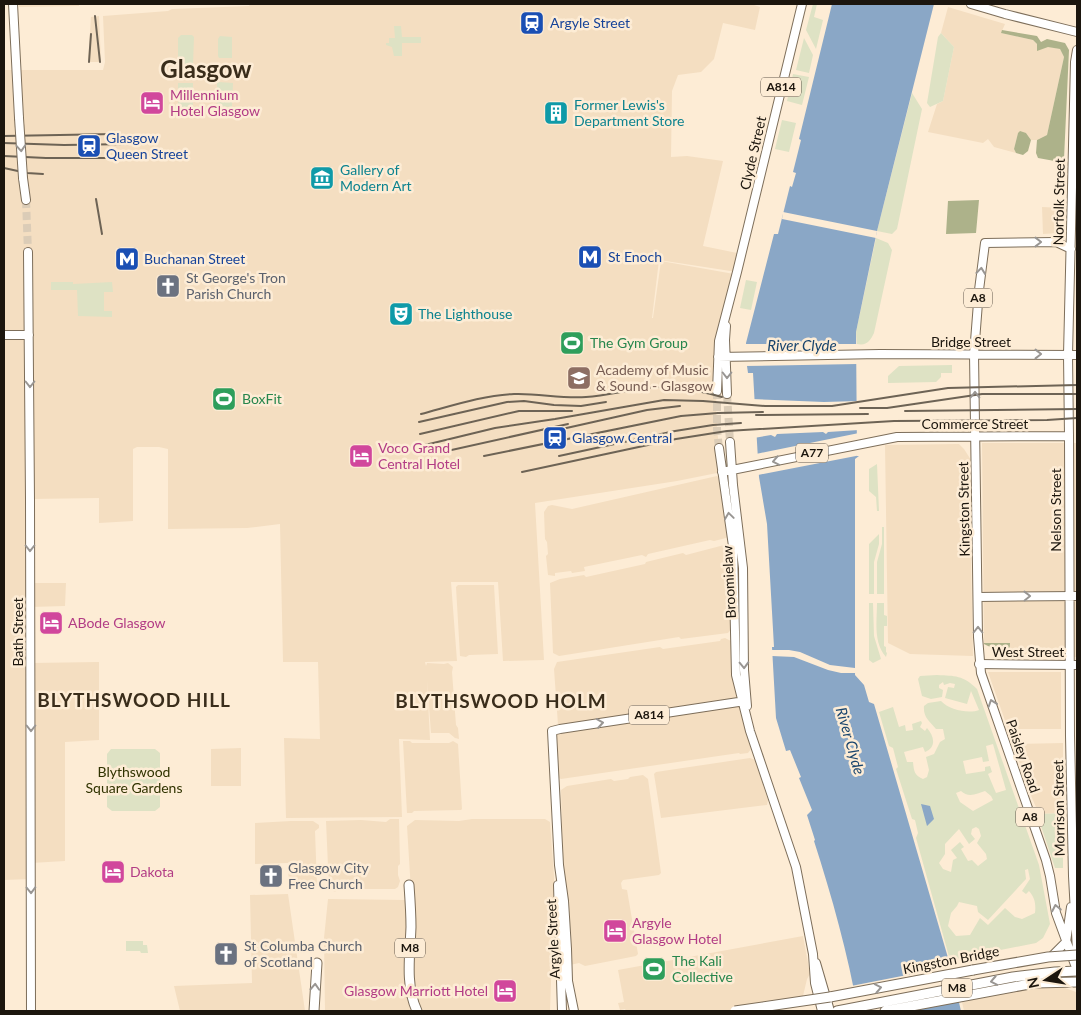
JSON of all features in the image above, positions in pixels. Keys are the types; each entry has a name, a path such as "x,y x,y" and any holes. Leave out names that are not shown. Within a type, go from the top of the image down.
{"highway":[{"name":"M8","path":"409,885 411,926 410,984 413,1002 417,1011"},
{"name":"Kingston Bridge","path":"825,996 1075,952"},
{"path":"314,1011 317,963"},
{"name":"Kingston Bridge","path":"837,1011 1014,978 1077,970"},
{"path":"885,1011 1035,983 1077,982"},
{"name":"M8","path":"764,1011 825,996"},
{"path":"735,1011 825,996"},
{"name":"M8","path":"758,1011 784,1007"}],"main road":[{"path":"12,4 26,199"},
{"name":"Clyde Street","path":"726,356 725,340 729,308 802,4"},
{"path":"970,4 1077,32"},
{"name":"Norfolk Street","path":"1068,355 1073,122 1077,50"},
{"path":"1056,242 1065,238 1071,229"},
{"name":"A8","path":"974,354 985,243 1056,242 1071,249"},
{"name":"Bath Street","path":"28,252 31,1011"},
{"name":"Clyde Street","path":"718,356 719,340 729,308"},
{"path":"4,335 29,335"},
{"name":"Kingston Street","path":"974,354 979,664"},
{"name":"Bridge Street","path":"718,356 1077,354"},
{"name":"Nelson Street","path":"1068,355 1074,665"},
{"path":"717,392 718,356"},
{"name":"A814","path":"726,356 727,394"},
{"name":"Commerce Street","path":"732,470 897,437 1069,436"},
{"name":"Broomielaw","path":"730,442 742,552 744,701"},
{"name":"Broomielaw","path":"719,448 733,546 735,669 748,721 794,858 813,954 825,996"},
{"name":"A77","path":"722,472 732,470"},
{"path":"978,597 1073,596"},
{"name":"West Street","path":"979,664 1074,665"},
{"name":"Paisley Road","path":"979,664 1046,860 1056,913 1066,942 1075,952 1077,970"},
{"name":"Morrison Street","path":"1074,665 1073,885 1075,952"},
{"name":"Argyle Street","path":"562,1011 558,900 559,866 552,732 560,729 744,701"},
{"name":"Argyle Street","path":"559,866 564,901 569,992 572,1011"},
{"path":"1052,956 1066,942 1073,885"},
{"path":"739,1011 825,996"},
{"path":"822,1011 825,996"},
{"path":"825,996 830,1011"}],"shaded area":[{"path":"19,4 79,4 79,6 19,7"},
{"path":"250,4 751,4 760,7 755,30 723,23 714,59 701,72 678,75 672,91 671,157 687,156 723,161 703,246 742,254 737,272 659,260 652,318 661,261 734,274 718,326 722,327 718,347 716,408 722,472 677,481 535,503 544,660 503,661 498,582 451,582 457,661 425,662 426,666 427,663 448,663 453,667 456,725 459,739 449,733 431,733 427,680 430,740 399,739 402,817 286,818 284,738 320,739 318,662 283,662 280,524 247,528 168,529 168,449 159,447 137,447 133,449 133,521 99,523 99,498 31,499 31,583 66,583 65,606 31,607 31,663 99,662 99,740 65,742 65,861 31,863 31,879 4,880 4,70 103,70 105,62 103,16 168,11 172,9 249,6"},
{"path":"948,7 1005,24 1001,33 1033,40 1037,44 1060,49 1064,57 1047,135 1037,140 1031,140 1026,133 1018,133 1014,149 1016,153 994,147 988,139 983,143 928,132 937,104 943,101 954,47 941,33"},
{"path":"99,16 101,62 88,62 91,17"},
{"path":"1042,207 1064,208 1063,230 1059,233 1043,234"},
{"path":"982,443 1077,443 1077,657 1009,656 984,644"},
{"path":"959,444 971,460 970,517 973,656 910,654 888,643 885,445"},
{"path":"717,476 720,478 728,536 726,538 648,554 646,557 642,555 584,567 585,571 555,573 555,576 548,575 544,512 548,506 572,509"},
{"path":"728,544 732,628 728,633 681,639 679,637 559,656 553,653 550,583 560,579 584,575 586,577"},
{"path":"458,585 494,585 498,654 460,656 456,587"},
{"path":"725,638 731,641 732,644 733,677 737,696 734,700 680,706 678,708 558,725 554,669 557,662 660,647 663,649 720,641"},
{"path":"988,672 1061,672 1061,729 1008,729"},
{"path":"735,704 740,708 751,749 748,753 559,778 558,732"},
{"path":"403,741 410,741 412,743 449,743 453,741 458,744 461,810 414,811 407,813"},
{"path":"1063,743 1063,813 1039,814 1013,744"},
{"path":"241,748 241,786 211,786 211,749"},
{"path":"750,758 755,760 768,800 767,805 661,818 654,774 656,772"},
{"path":"643,775 648,779 661,873 659,875 623,880 621,883 622,889 627,890 638,954 636,956 585,966 579,963 570,965 571,952 563,858 561,790 567,786 611,779 614,781 628,779"},
{"path":"390,819 399,819 400,864 398,866 398,875 400,881 398,887 395,889 337,889 335,892 329,889 326,821 361,820 386,822"},
{"path":"472,819 545,819 550,822 554,876 555,943 552,953 550,1011 423,1011 419,1004 414,977 414,940 407,826 415,820 459,821"},
{"path":"313,821 319,825 319,828 315,831 317,885 313,889 289,888 288,863 255,864 255,823"},
{"path":"288,894 305,1011 180,1011 174,986 252,983 250,895"},
{"path":"328,899 406,900 407,980 415,1011 325,1011 324,938"},
{"path":"803,936 810,974 803,996 730,1011 620,1010 618,1003 624,1002 618,970"},
{"path":"1042,986 1060,986 1076,992 1077,1011 964,1011 962,1002"}],"green space":[{"path":"813,4 817,4 814,17 823,20 816,49 806,30"},
{"path":"394,26 401,26 402,37 421,37 421,43 402,43 402,56 394,56 392,47 386,45 386,43 389,43 389,38 395,38"},
{"path":"1002,30 1037,36 1041,42 1047,39 1065,43 1069,50 1064,159 1060,162 1038,158 1036,153 1037,140 1047,135 1064,57 1060,49 1048,47 1037,51 1037,44 1033,40 1001,33"},
{"path":"941,33 954,47 943,101 930,107 927,103 938,37"},
{"path":"181,35 192,35 194,37 193,65 178,64 178,38"},
{"path":"220,36 232,37 232,58 219,58 218,39"},
{"path":"804,38 813,55 809,73 796,70"},
{"path":"793,74 809,77 802,105 787,101"},
{"path":"178,83 193,83 193,108 178,107"},
{"path":"217,83 233,83 232,107 217,106"},
{"path":"912,93 922,109 897,229 892,234 877,231"},
{"path":"782,120 796,123 789,152 775,149"},
{"path":"1020,131 1026,133 1031,140 1028,151 1023,155 1016,153 1014,149"},
{"path":"979,200 976,233 946,234 948,201"},
{"path":"876,238 888,243 892,250 874,333 868,342 857,344 856,332"},
{"path":"746,280 757,282 751,310 740,308"},
{"path":"51,282 73,282 73,284 112,282 113,292 104,292 104,311 112,311 112,317 78,316 77,290 51,290"},
{"path":"952,365 952,373 941,373 941,377 936,382 888,383 888,376 899,366"},
{"path":"877,464 879,511 877,511 876,497 869,491 869,469"},
{"path":"882,527 884,527 884,594 877,594 877,562 882,544"},
{"path":"879,534 879,544 874,562 874,594 869,594 869,544"},
{"path":"869,603 873,603 874,636 881,659 873,663 869,660"},
{"path":"877,603 884,603 884,615 887,616 887,626 884,626 886,657 877,638"},
{"path":"1010,643 1009,656 984,644"},
{"path":"920,676 958,677 977,689 1039,865 1050,924 1043,938 1036,943 950,960 916,838 918,833 915,820 912,819 896,769 898,767 893,748 889,746 879,712 893,707 899,727 905,725 906,731 913,730 912,724 921,721 920,727 925,731 927,728 929,731 933,738 933,744 929,750 925,752 923,747 904,752 907,762 913,762 915,772 923,779 927,777 929,770 926,757 934,754 940,742 945,739 943,729 936,729 927,719 924,713 924,706 928,703 941,701 949,707 959,710 970,712 979,710 971,691 967,704 945,698 948,687 954,688 955,684 944,685 943,682 939,685 939,688 943,690 942,697 931,699 922,696 918,679","holes":["993,744 1006,790 996,793 988,774 992,772 990,766 985,767 985,771 966,774 963,761 982,757 983,762 989,761 986,746","961,791 973,795 985,791 993,800 973,811 960,802 956,793","976,827 979,829 981,836 977,843 986,854 987,859 978,866 972,860 968,861 961,849 964,847 960,842 951,850 957,858 953,860 951,872 943,869 939,863 945,854 945,844 959,829 969,844 975,839 971,834 972,829","1028,869 1030,879 1022,891 1026,894 1029,891 1033,896 1035,913 1022,919 1015,917 1005,908 988,925 980,918 970,935 956,936 948,926 951,913 959,902 977,906 978,912 988,920 1026,879 1025,870"]},
{"name":"Blythswood Square Gardens","path":"111,749 155,749 160,753 160,807 155,811 112,811 107,807 107,754"},
{"path":"1063,813 1063,868 1055,868 1038,817 1039,814"},
{"path":"126,941 143,941 143,945 147,945 148,953 126,951"}],"water":[{"name":"River Clyde","path":"832,4 934,4 877,231 856,332 857,456 859,456 855,459 855,675 864,685 869,702 874,704 951,968 961,1011 858,1011 839,926 807,815 812,810 790,750 786,751 776,718 767,524 759,477 753,373 748,373 746,343 774,234 778,234 790,186 792,187 796,173 793,172 801,140 799,139"},
{"path":"921,804 930,806 934,819 927,826"}],"pier":[{"path":"783,212 877,231 876,238 782,219"},
{"path":"744,344 857,344 857,364 744,366"},
{"path":"752,399 824,402 859,401 859,430 828,432 826,434 823,432 777,434 775,437 771,435 754,438"},
{"path":"859,433 859,454 861,455 758,475 756,454"},
{"path":"772,650 800,652 830,665 855,668 855,673 841,673 828,670 794,657 772,656"},
{"path":"953,966 961,1000 903,1011 856,1011 851,986"}],"tunnel":[{"path":"26,200 28,252"},
{"path":"717,391 719,448"},
{"path":"727,394 730,442"}],"railway":[{"path":"95,16 100,62"},
{"path":"89,62 91,34"},
{"path":"4,136 115,134"},
{"path":"4,143 64,145 130,144"},
{"path":"4,156 130,158"},
{"path":"4,168 43,174"},
{"path":"96,199 102,234"},
{"path":"425,445 495,428 664,400 765,406 832,406 948,388 1077,385"},
{"path":"421,414 455,404 514,394 586,397 666,387 694,390 722,397"},
{"path":"860,408 887,408 982,394 1077,394"},
{"path":"419,422 507,402 524,401 581,406 606,402"},
{"path":"562,429 647,410 680,406"},
{"path":"905,411 1077,409"},
{"path":"420,434 519,411 572,411"},
{"path":"484,456 681,416 763,412"},
{"path":"756,415 868,414"},
{"path":"522,472 676,439 727,431 894,421 1047,420 1077,418"},
{"path":"559,456 675,431 741,423"},
{"path":"438,453 568,424"}],"place":[{"name":"Argyle Street","path":"532,23"},
{"name":"Millennium Hotel Glasgow","path":"152,103"},
{"name":"Former Lewis's Department Store","path":"556,113"},
{"name":"Glasgow Queen Street","path":"89,146"},
{"name":"Gallery of Modern Art","path":"322,178"},
{"name":"St Enoch","path":"590,257"},
{"name":"Buchanan Street","path":"127,259"},
{"name":"St George's Tron Parish Church","path":"168,286"},
{"name":"The Lighthouse","path":"401,314"},
{"name":"The Gym Group","path":"572,343"},
{"name":"Academy of Music & Sound - Glasgow","path":"579,378"},
{"name":"BoxFit","path":"224,399"},
{"name":"Glasgow Central","path":"555,438"},
{"name":"Voco Grand Central Hotel","path":"361,456"},
{"name":"ABode Glasgow","path":"51,623"},
{"name":"Dakota","path":"113,872"},
{"name":"Glasgow City Free Church","path":"271,876"},
{"name":"Argyle Glasgow Hotel","path":"615,931"},
{"name":"St Columba Church of Scotland","path":"226,954"},
{"name":"The Kali Collective","path":"654,969"},
{"name":"Glasgow Marriott Hotel","path":"505,991"}],"district":[{"name":"Glasgow","path":"206,70"},
{"name":"BLYTHSWOOD HILL","path":"134,700"},
{"name":"BLYTHSWOOD HOLM","path":"501,701"}]}
